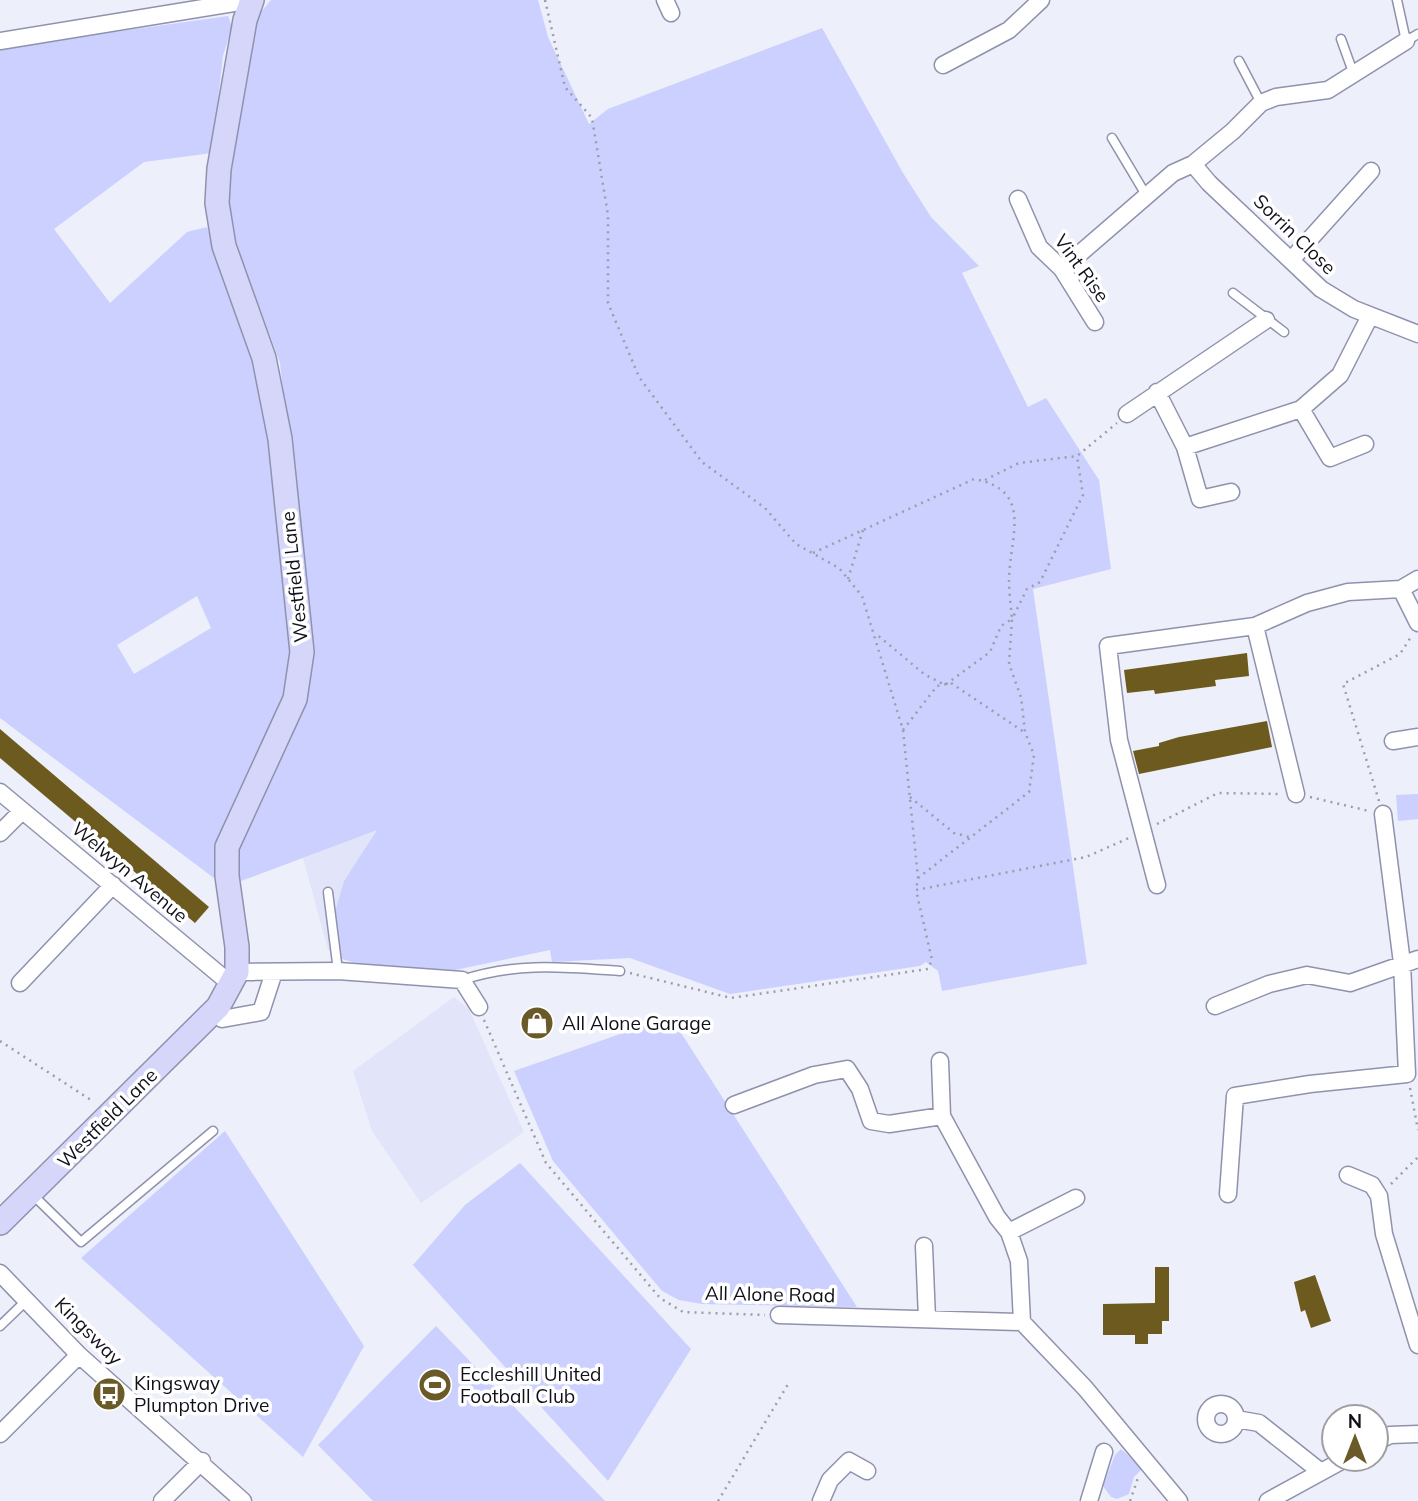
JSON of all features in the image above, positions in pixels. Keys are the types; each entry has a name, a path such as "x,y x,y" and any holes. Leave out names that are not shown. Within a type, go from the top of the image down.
{"street":[{"path":"0,41 252,0"},
{"name":"Westfield Lane","path":"0,1223 218,1007 234,979 237,947 227,847 295,699 302,652 280,439 264,358 224,246 217,203 219,169 245,20 252,0"},
{"path":"943,65 1009,30 1041,0"},
{"path":"1062,269 1173,173 1193,164 1233,131 1261,103 1276,97 1328,90 1412,38"},
{"name":"Sorrin Close","path":"1193,164 1209,183 1292,258 1321,289 1370,316 1398,324 1418,334"},
{"path":"1292,258 1371,171"},
{"name":"Vint Rise","path":"1018,199 1039,247 1062,269 1096,322"},
{"path":"1185,447 1301,409 1340,375 1370,316"},
{"path":"1128,414 1266,320"},
{"path":"1157,392 1185,447 1200,499 1231,492"},
{"path":"1301,409 1330,458 1365,443"},
{"path":"1157,884 1119,740 1108,646 1255,626 1307,603 1348,592 1401,589 1418,579"},
{"path":"1401,589 1415,616"},
{"path":"1255,626 1296,794"},
{"path":"1393,741 1418,737"},
{"name":"Welwyn Avenue","path":"0,792 113,885 234,979"},
{"path":"0,834 22,811"},
{"path":"1228,1194 1235,1097 1310,1083 1407,1074 1410,961 1382,814"},
{"path":"20,983 113,885"},
{"path":"1215,1006 1269,984 1307,975 1350,983 1410,961"},
{"path":"234,979 274,972 338,971 462,980 479,1007"},
{"path":"222,1019 261,1012 274,972"},
{"path":"940,1061 942,1116 997,1217 1009,1232 1019,1261 1022,1322 1085,1388 1179,1501"},
{"path":"734,1105 814,1075 847,1069 860,1089 871,1121 889,1125 942,1116"},
{"path":"1348,1175 1372,1185 1378,1196 1384,1234 1418,1345"},
{"path":"1009,1232 1076,1198"},
{"path":"924,1246 927,1318"},
{"name":"Kingsway","path":"0,1273 79,1355 202,1461 243,1501"},
{"name":"All Alone Road","path":"779,1315 1022,1322"},
{"path":"0,1434 79,1355"},
{"path":"1236,1419 1259,1423 1320,1471"},
{"path":"1390,1435 1418,1434"},
{"path":"1094,1500 1104,1452"},
{"path":"162,1501 202,1461"},
{"path":"821,1501 830,1480 849,1461 867,1471"},
{"path":"1269,1501 1320,1473"}],"lane":[{"path":"1397,0 1412,38"},
{"path":"1341,39 1354,75"},
{"path":"1239,61 1261,103"},
{"path":"1112,138 1146,195"},
{"path":"1233,293 1284,332"},
{"path":"328,892 338,971"},
{"path":"462,980 497,969 530,965 620,971"},
{"path":"31,1194 81,1242 213,1131"},
{"path":"0,1326 27,1299"}],"path":[{"path":"545,0 565,87 592,118 608,215 608,303 639,377 702,462 765,508 796,544 839,568 862,596 903,730 918,878 916,890 932,960 928,969 731,998 620,971"},
{"path":"984,481 1019,464 1077,456 1128,414"},
{"path":"945,685 990,652 1001,626 1012,619 1027,589 1040,582 1083,495 1077,456"},
{"path":"812,553 974,479 984,481 1005,493 1017,516 1009,580 1012,619 1009,664 1021,697 1025,732 1034,755 1029,792 918,878"},
{"path":"848,579 863,530"},
{"path":"916,890 1086,856 1218,793 1296,794 1382,814 1343,684 1400,654 1414,633 1415,616"},
{"path":"875,633 923,674 945,685"},
{"path":"903,730 937,685 951,683 1025,732"},
{"path":"910,797 954,833 973,838"},
{"name":"All Alone Road","path":"479,1007 547,1163 660,1298 683,1312 779,1315"},
{"path":"0,1041 111,1114"},
{"path":"1407,1074 1418,1130"},
{"path":"1378,1196 1418,1157"},
{"path":"718,1501 790,1381"},
{"path":"1130,1501 1136,1479"}],"shaded area":[{"path":"271,0 538,0 548,37 589,124 608,109 822,28 903,173 931,217 979,266 962,273 1028,407 1046,398 1099,480 1111,569 1033,589 1087,964 942,991 938,971 926,962 920,966 730,994 630,958 552,962 550,950 455,970 368,967 342,959 334,915 344,881 377,830 241,881 234,862 235,840 292,720 296,509 280,363 238,249 228,211 227,170 255,19"},
{"path":"228,16 232,26 223,56 212,153 144,162 54,229 110,303 187,232 207,227 245,332 271,425 291,616 293,681 214,878 0,718 0,48","holes":["197,596 211,628 134,674 117,645"]},
{"path":"1418,794 1418,819 1398,821 1396,795"},
{"path":"378,829 344,881 334,915 342,959 328,950 303,858"},
{"path":"454,997 469,1009 524,1132 421,1203 372,1131 353,1071"},
{"path":"669,1017 857,1307 702,1304 679,1300 662,1291 553,1161 514,1071"},
{"path":"225,1131 364,1346 303,1457 81,1258"},
{"path":"520,1163 691,1349 608,1481 413,1265 465,1205"},
{"name":"Eccleshill United Football Club","path":"436,1326 605,1501 373,1501 318,1445"},
{"path":"1121,1449 1143,1468 1134,1477 1129,1494 1117,1499 1111,1497 1103,1486 1115,1455"}],"building":[{"path":"1247,653 1249,676 1215,680 1216,686 1155,694 1154,690 1127,693 1124,670"},
{"path":"1267,721 1272,747 1139,774 1133,751 1159,746 1159,743 1179,737"},
{"path":"0,729 209,907 195,923 0,758"},
{"path":"1155,1267 1169,1267 1169,1321 1162,1321 1162,1334 1148,1334 1148,1344 1135,1344 1135,1335 1103,1335 1103,1304 1155,1303"},
{"path":"1315,1275 1331,1321 1311,1328 1305,1310 1301,1312 1294,1282"}],"place":[{"name":"All Alone Garage","path":"537,1023"},
{"name":"Eccleshill United Football Club","path":"435,1385"},
{"name":"Kingsway Plumpton Drive","path":"109,1394"}]}
